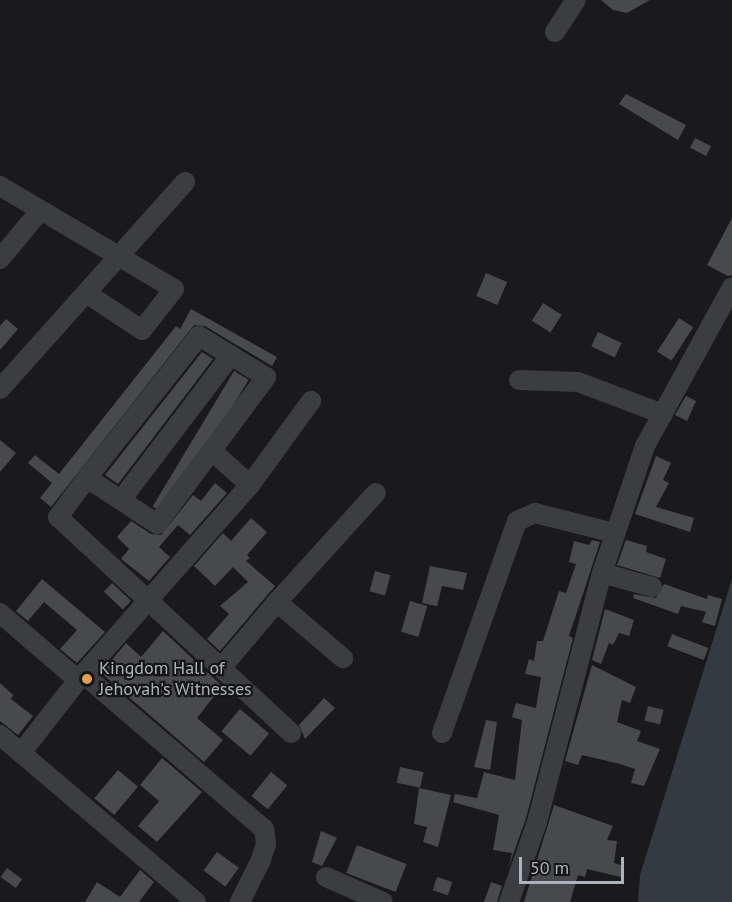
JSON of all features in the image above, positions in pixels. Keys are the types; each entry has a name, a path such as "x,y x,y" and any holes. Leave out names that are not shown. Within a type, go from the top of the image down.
{"street":[{"path":"555,32 576,0"},
{"path":"0,389 185,182"},
{"path":"0,186 39,212 121,254 174,289 142,330 86,293"},
{"path":"0,259 39,212"},
{"path":"508,902 537,822 602,573 645,446 732,287"},
{"path":"87,477 157,524 266,377 199,336 87,477 58,517 291,733"},
{"path":"121,500 231,355"},
{"path":"519,380 578,382 663,414"},
{"path":"21,753 81,677 250,485 311,400"},
{"path":"212,451 250,485"},
{"path":"222,667 277,602 376,494"},
{"path":"442,734 517,521 535,513 614,533"},
{"path":"602,573 652,587"},
{"path":"277,602 343,658"},
{"path":"0,613 264,829 266,844 260,862 240,902"},
{"path":"0,736 196,902"},
{"path":"326,877 383,902"}],"shaded area":[{"path":"732,579 732,902 638,902 640,875"}],"building":[{"path":"601,0 650,0 627,13 613,10"},
{"path":"626,94 686,125 678,140 619,104"},
{"path":"695,138 711,146 706,156 690,148"},
{"path":"732,218 732,275 728,276 707,265"},
{"path":"486,273 507,282 497,305 476,296"},
{"path":"543,303 562,315 551,332 532,321"},
{"path":"191,309 277,357 272,366 205,326 194,325 51,507 40,498 52,483 28,463 35,455 59,474 176,326 180,329"},
{"path":"679,318 693,327 671,361 657,352"},
{"path":"6,319 18,329 0,350 0,326"},
{"path":"598,332 622,343 615,357 591,347"},
{"path":"202,352 213,359 118,484 105,475"},
{"path":"234,371 249,380 167,515 153,506"},
{"path":"686,396 696,401 687,421 675,415"},
{"path":"0,440 16,453 0,472"},
{"path":"656,456 671,463 663,480 669,483 656,507 694,518 690,532 635,514"},
{"path":"215,483 227,493 190,535 178,525 159,547 170,557 149,581 121,559 129,549 117,537 131,521 151,534 161,535 193,495 201,501"},
{"path":"251,518 267,532 247,555 250,558 246,561 275,586 220,651 207,639 229,614 220,606 248,582 233,567 215,586 194,566 223,533 231,541"},
{"path":"592,540 600,542 569,636 573,638 526,818 508,869 512,853 493,850 499,815 453,802 455,794 477,798 484,772 515,780 522,720 512,717 516,703 536,708 541,677 525,674 529,659 534,661 537,641 543,641 559,591 566,593 576,564 569,562 574,541 589,545"},
{"path":"626,540 647,546 646,552 666,559 660,578 617,565"},
{"path":"430,566 467,573 463,590 442,586 437,606 422,603"},
{"path":"375,571 390,575 385,595 370,591"},
{"path":"42,579 105,632 77,663 60,649 77,630 44,602 28,621 16,611"},
{"path":"112,583 131,601 123,610 104,592"},
{"path":"664,584 707,599 708,595 722,599 715,626 702,622 706,612 681,606 678,614 633,598 634,594 656,598"},
{"path":"410,601 427,606 418,637 401,632"},
{"path":"605,609 634,620 629,636 619,633 613,645 609,643 601,664 592,660"},
{"path":"163,631 222,686 197,718 223,740 204,762 101,673 126,643 141,657"},
{"path":"672,634 708,648 704,660 667,646"},
{"path":"592,665 636,687 630,703 622,700 617,722 641,731 637,741 660,749 644,786 631,783 635,769 620,764 582,755 578,765 565,761"},
{"path":"0,683 13,695 11,699 33,716 18,735 0,721"},
{"path":"324,698 335,708 305,739 299,725"},
{"path":"648,706 664,710 660,724 644,721"},
{"path":"240,709 269,733 250,756 221,731"},
{"path":"486,720 497,722 490,770 474,767"},
{"path":"162,758 202,792 157,842 138,826 159,801 140,785"},
{"path":"400,767 423,772 420,788 397,783"},
{"path":"118,770 138,787 114,815 94,798"},
{"path":"271,772 287,785 268,809 251,796"},
{"path":"419,788 451,795 438,847 423,842 427,827 414,824"},
{"path":"554,805 613,826 607,840 617,841 614,863 624,866 621,877 587,869 585,877 578,875 570,902 524,902"},
{"path":"321,831 337,838 322,866 312,862"},
{"path":"357,845 406,864 396,892 346,873"},
{"path":"217,852 239,868 225,886 203,871"},
{"path":"7,868 22,879 16,888 1,877"},
{"path":"140,870 154,882 139,902 85,902 97,882 120,897"},
{"path":"437,877 452,882 448,895 433,890"},
{"path":"491,882 502,886 497,902 484,902"}],"place":[{"name":"Kingdom Hall of Jehovah's Witnesses","path":"87,679"}]}
